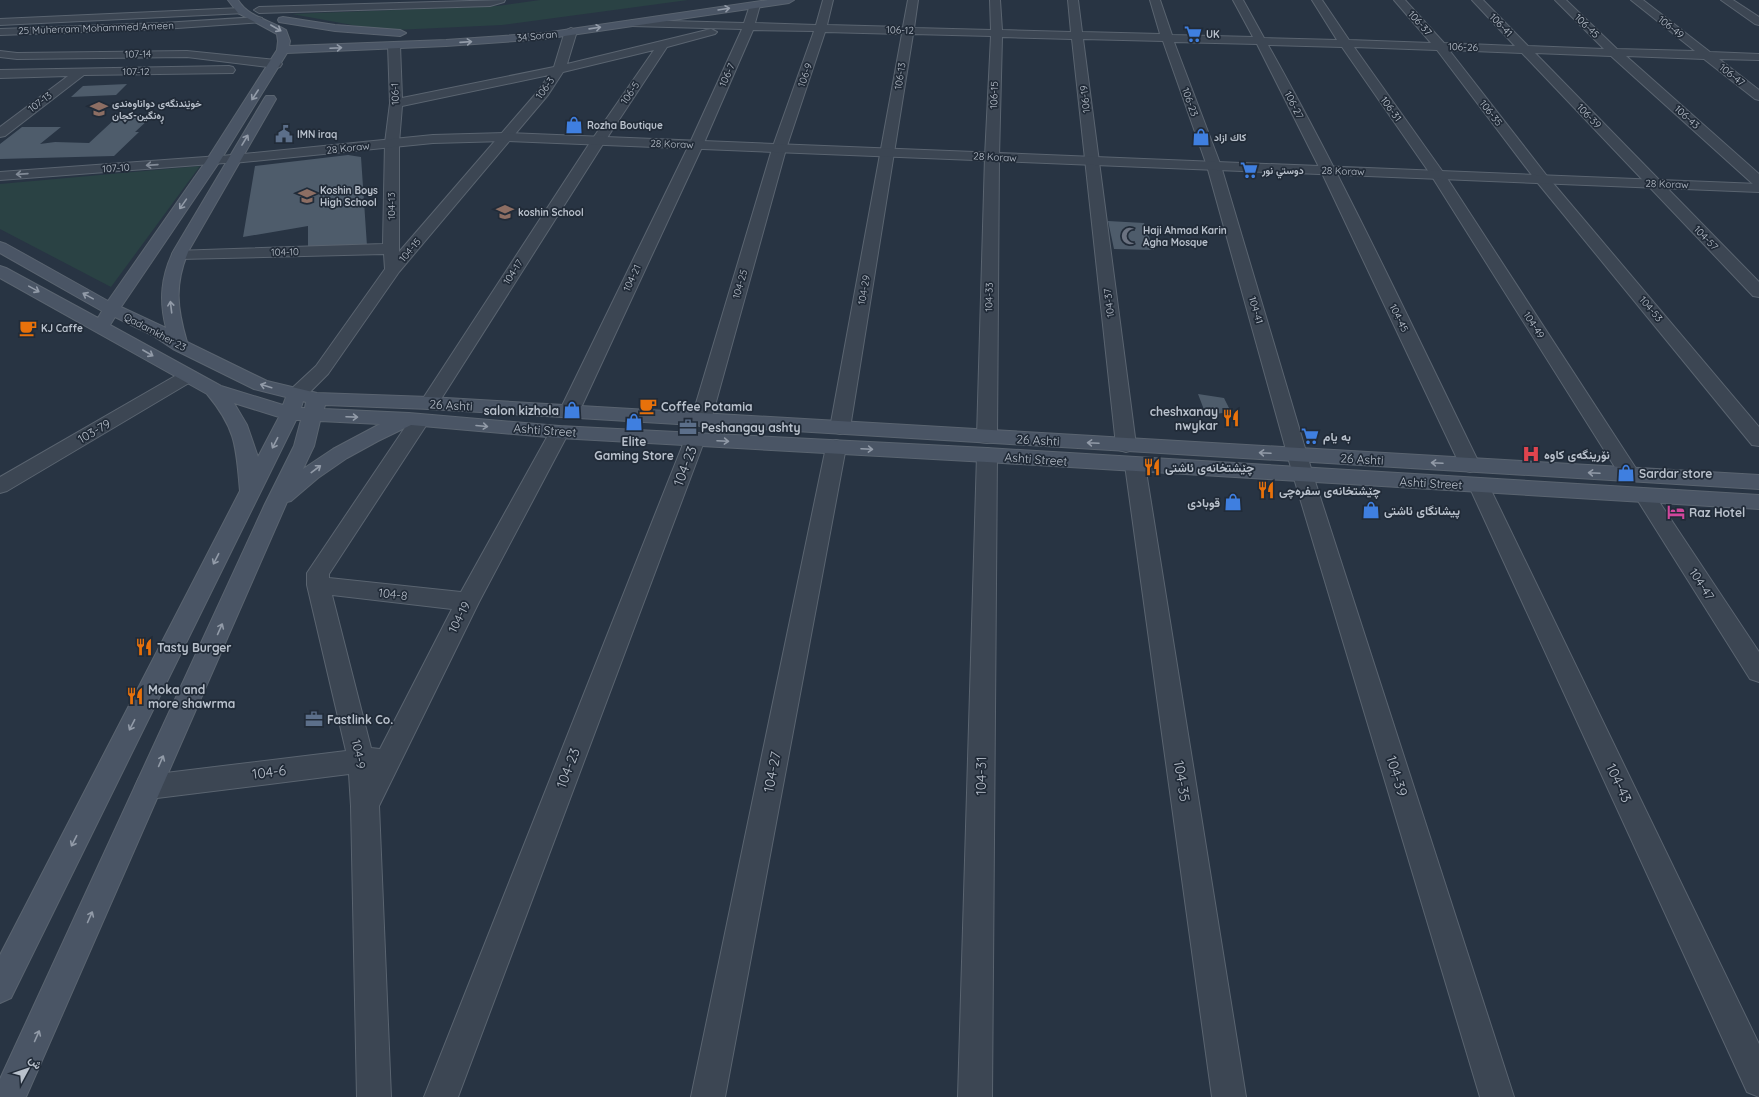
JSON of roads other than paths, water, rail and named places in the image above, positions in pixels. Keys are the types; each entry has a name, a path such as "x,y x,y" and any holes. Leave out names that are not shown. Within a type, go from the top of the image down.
{"main road":[{"path":"233,0 241,11 282,20 335,28 421,33"},
{"path":"179,345 170,305 170,288 173,271 180,254 233,159 277,73 284,46 282,32 258,15 250,0"},
{"name":"34 Soran","path":"301,41 394,45 491,40 724,0"},
{"name":"34 Soran","path":"569,27 632,23 789,0"},
{"path":"103,327 111,309 213,161 301,41 295,28 282,20"},
{"name":"34 Soran","path":"284,46 301,41 535,26"},
{"name":"Qadamkher 23","path":"0,247 111,309 158,331 179,345 304,405"},
{"name":"Qadamkher 23","path":"0,270 214,390 272,409 304,405"},
{"path":"214,390 226,403 242,434 249,465 250,492"},
{"path":"0,987 250,492 304,405"},
{"path":"9,1097 276,504 304,446 304,405"},
{"name":"Ashti Street","path":"304,405 419,414 698,429 1475,476 1644,496 1759,502"},
{"path":"276,504 298,483 344,450 419,414"},
{"path":"1475,476 1630,475 1759,482"}],"street":[{"name":"106-9","path":"779,149 821,28 828,0"},
{"name":"106-13","path":"888,153 913,0"},
{"name":"106-15","path":"992,157 997,33 995,0"},
{"name":"106-19","path":"1073,0 1092,162"},
{"name":"106-23","path":"1155,0 1167,38 1214,166"},
{"name":"106-27","path":"1238,0 1261,41 1327,170"},
{"name":"106-31","path":"1317,0 1344,43 1438,175"},
{"name":"106-37","path":"1399,0 1440,46"},
{"name":"106-41","path":"1477,0 1524,49"},
{"name":"106-45","path":"1560,0 1614,52"},
{"name":"106-49","path":"1636,0 1706,55"},
{"path":"1726,0 1759,22"},
{"name":"25 Muherram Mohammed Ameen","path":"0,32 163,26 258,15 490,3 499,1"},
{"name":"106-7","path":"696,145 749,26 755,5"},
{"path":"0,22 241,11"},
{"name":"25 Muherram Mohammed Ameen","path":"0,29 160,22 191,23"},
{"name":"106-12","path":"632,23 1167,38"},
{"path":"396,103 559,69 663,45 733,26"},
{"name":"106-3","path":"505,137 544,92 559,69 569,27"},
{"name":"106-26","path":"1167,38 1759,57"},
{"name":"106-1","path":"392,143 396,103 394,45"},
{"name":"106-5","path":"598,141 663,45"},
{"name":"106-35","path":"1440,46 1542,179"},
{"name":"106-39","path":"1524,49 1653,183"},
{"name":"106-43","path":"1614,52 1759,182"},
{"name":"107-14","path":"0,54 17,56 187,54 263,64 277,73"},
{"name":"106-47","path":"1706,55 1759,96"},
{"path":"0,68 17,56"},
{"name":"107-12","path":"0,74 81,72 277,73"},
{"name":"107-13","path":"0,133 81,72"},
{"name":"28 Koraw","path":"233,159 433,138 505,137 1759,188"},
{"name":"104-15","path":"304,405 322,370 394,270 505,137"},
{"name":"104-17","path":"419,414 598,141"},
{"name":"104-13","path":"392,143 391,249 394,270"},
{"name":"104-21","path":"564,422 696,145"},
{"name":"104-25","path":"698,429 779,149"},
{"name":"104-29","path":"838,438 888,153"},
{"name":"104-33","path":"987,446 992,157"},
{"name":"107-10","path":"0,176 233,159"},
{"name":"104-37","path":"1092,162 1130,455"},
{"name":"104-41","path":"1214,166 1300,465"},
{"name":"104-45","path":"1327,170 1475,476"},
{"name":"104-49","path":"1438,175 1630,475"},
{"name":"104-53","path":"1542,179 1759,440"},
{"name":"104-57","path":"1653,183 1759,292"},
{"name":"104-10","path":"180,254 391,249"},
{"name":"103-79","path":"0,486 188,376"},
{"name":"104-9","path":"374,1097 365,806 362,760 318,585 318,573 419,414"},
{"name":"104-19","path":"365,806 467,602 564,422"},
{"name":"104-23","path":"440,1097 698,429"},
{"name":"104-27","path":"708,1097 838,438"},
{"name":"104-31","path":"975,1097 987,446"},
{"name":"104-35","path":"1130,455 1229,1097"},
{"name":"104-39","path":"1300,465 1497,1097"},
{"name":"104-43","path":"1475,476 1759,1080"},
{"name":"104-47","path":"1644,496 1759,672"},
{"name":"104-8","path":"318,585 467,602"},
{"name":"104-6","path":"149,787 389,757"}],"place":[{"name":"UK","path":"1193,34"},
{"name":"خوێندنگەی دواناوەندی ڕەنگین-کچان","path":"99,109"},
{"name":"Rozha Boutique","path":"574,125"},
{"name":"IMN iraq","path":"284,134"},
{"name":"كاك ازاد","path":"1201,137"},
{"name":"دوستي نور","path":"1249,170"},
{"name":"Koshin Boys High School","path":"307,196"},
{"name":"koshin School","path":"505,212"},
{"name":"Haji Ahmad Karin Agha Mosque","path":"1130,236"},
{"name":"KJ Caffe","path":"28,328"},
{"name":"Coffee Potamia","path":"648,406"},
{"name":"salon kizhola","path":"572,410"},
{"name":"cheshxanay nwykar","path":"1231,418"},
{"name":"Elite Gaming Store","path":"634,422"},
{"name":"Peshangay ashty","path":"688,427"},
{"name":"به يام","path":"1310,436"},
{"name":"نۆرینگەی کاوە","path":"1531,454"},
{"name":"چێشتخانەی ئاشتی","path":"1152,467"},
{"name":"Sardar store","path":"1626,473"},
{"name":"چێشتخانەی سفرەچی","path":"1266,490"},
{"name":"قوبادی","path":"1233,502"},
{"name":"پیشانگای ئاشتی","path":"1371,510"},
{"name":"Raz Hotel","path":"1676,512"},
{"name":"Tasty Burger","path":"144,647"},
{"name":"Moka and more shawrma","path":"135,696"},
{"name":"Fastlink Co.","path":"314,719"}]}
